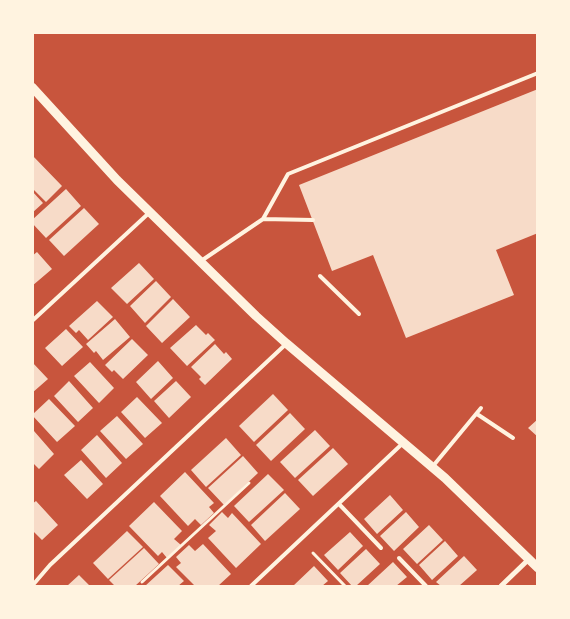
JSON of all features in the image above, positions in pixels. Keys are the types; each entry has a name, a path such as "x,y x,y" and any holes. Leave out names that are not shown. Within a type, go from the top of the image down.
{"street":[{"path":"32,87 117,180 200,262 286,343 432,467 538,568"},
{"path":"501,586 529,559"}],"lane":[{"path":"200,262 263,219 288,174 538,73"},
{"path":"32,321 150,212"},
{"path":"263,219 313,220"},
{"path":"320,276 359,314"},
{"path":"32,586 50,564 286,343"},
{"path":"432,467 481,408"},
{"path":"477,414 513,438"},
{"path":"252,586 404,442"},
{"path":"339,504 381,548"},
{"path":"399,558 426,586"}],"path":[{"path":"142,582 250,483"},
{"path":"313,553 345,586"}],"building":[{"path":"538,89 538,233 496,250 514,295 406,338 373,255 332,271 299,185"},
{"path":"32,155 62,186 46,202 32,188"},
{"path":"66,189 81,206 46,238 32,223 32,220"},
{"path":"32,191 43,203 32,213"},
{"path":"84,208 99,224 64,256 49,240"},
{"path":"37,252 52,269 32,286 32,256"},
{"path":"139,263 154,279 127,304 111,288"},
{"path":"156,281 171,297 145,323 130,306"},
{"path":"173,299 190,317 162,343 146,326"},
{"path":"97,301 113,317 88,340 79,330 76,333 69,326"},
{"path":"115,319 130,337 103,360 96,351 94,353 86,344"},
{"path":"196,325 206,335 208,333 215,340 187,366 170,348"},
{"path":"66,329 83,347 62,366 45,348"},
{"path":"132,339 148,355 123,379 114,370 112,372 105,365"},
{"path":"215,344 224,354 226,352 232,359 205,385 199,379 201,377 191,367"},
{"path":"158,361 173,378 151,399 136,382"},
{"path":"32,362 48,379 32,393"},
{"path":"90,362 114,388 99,403 74,376"},
{"path":"69,381 93,408 78,422 54,396"},
{"path":"176,381 191,397 169,418 154,401"},
{"path":"273,394 288,410 254,442 239,426"},
{"path":"137,397 162,423 145,438 121,412"},
{"path":"49,399 75,426 57,442 32,415"},
{"path":"290,413 305,429 271,461 256,445"},
{"path":"117,416 143,444 126,459 100,431"},
{"path":"538,419 538,437 528,428"},
{"path":"315,430 330,446 295,478 280,462"},
{"path":"34,431 54,454 39,469 32,462"},
{"path":"97,435 122,463 106,478 81,450"},
{"path":"226,438 241,455 206,487 191,470"},
{"path":"333,448 348,464 313,496 298,480"},
{"path":"243,456 258,473 224,505 208,488"},
{"path":"81,460 103,484 87,499 64,475"},
{"path":"185,472 214,503 209,507 214,513 201,525 195,519 188,526 160,496"},
{"path":"268,474 284,490 249,522 234,506"},
{"path":"285,493 300,509 265,541 251,525"},
{"path":"390,495 403,510 377,534 364,519"},
{"path":"36,501 58,525 42,540 32,530 32,504"},
{"path":"154,502 182,531 174,539 181,545 167,558 162,552 158,556 129,526"},
{"path":"222,512 228,518 232,513 261,544 236,568 208,538 216,531 209,525"},
{"path":"406,512 419,527 394,551 380,536"},
{"path":"429,525 443,540 417,564 403,549"},
{"path":"127,531 143,547 108,579 93,563"},
{"path":"350,532 363,546 338,570 324,555"},
{"path":"445,541 458,556 432,580 419,565"},
{"path":"203,544 231,574 218,586 195,586 176,567 181,563 176,557 189,545 195,551"},
{"path":"144,548 159,564 135,586 115,586 109,580"},
{"path":"366,549 380,564 356,586 352,586 340,573"},
{"path":"464,556 477,570 459,586 441,586 436,582"},
{"path":"393,562 407,577 396,586 367,586"},
{"path":"168,565 184,581 178,586 145,586"},
{"path":"314,566 328,581 322,586 293,586"},
{"path":"79,575 90,586 67,586"}]}
